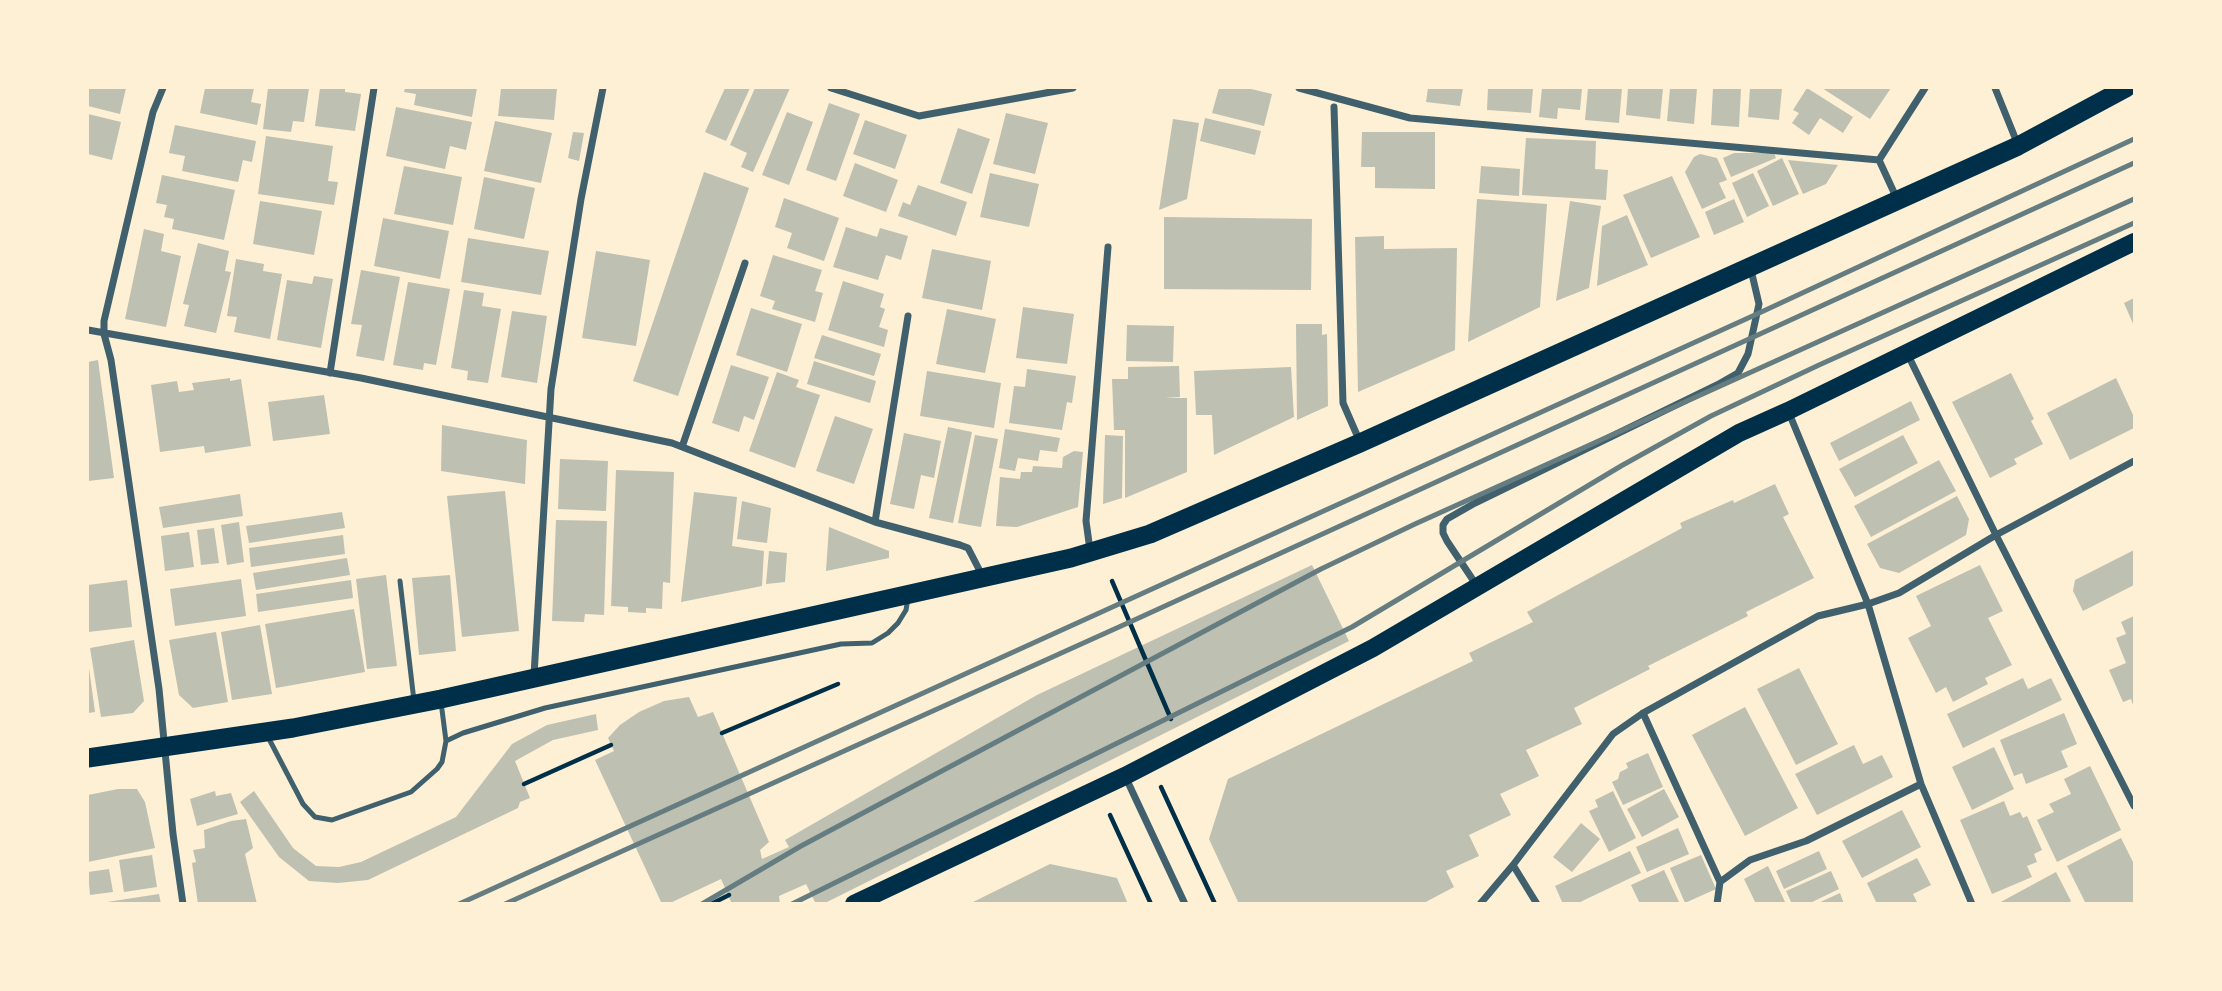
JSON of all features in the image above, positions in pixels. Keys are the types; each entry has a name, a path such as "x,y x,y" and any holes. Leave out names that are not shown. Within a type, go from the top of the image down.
{"highway":[{"path":"88,758 266,733 414,705 1071,558 1161,529 1360,443 2018,146 2126,88"}],"main road":[{"path":"854,904 1125,776 1373,648 1738,433 2134,243"}],"street":[{"path":"163,88 153,112 105,309 104,334 111,360 166,746 173,834 183,904"},
{"path":"330,373 374,88"},
{"path":"533,679 551,389 581,200 603,88"},
{"path":"831,88 919,116 1073,88"},
{"path":"1299,88 1410,118 1880,160"},
{"path":"1880,160 1924,88"},
{"path":"1995,88 2018,146"},
{"path":"1334,107 1343,403 1360,443"},
{"path":"1880,160 1897,200"},
{"path":"1090,551 1086,521 1108,247"},
{"path":"682,447 746,263"},
{"path":"1477,586 1443,533 1447,519 1468,506 1738,373 1748,354 1759,304 1750,266"},
{"path":"874,522 908,316"},
{"path":"88,331 330,373 672,443 874,522 968,548 983,578"},
{"path":"1906,352 2134,806"},
{"path":"1788,411 1868,604 1920,784 1972,904"},
{"path":"1480,904 1513,865 1612,734 1643,713 1818,616 1868,604 1899,593 1996,535 2134,461"},
{"path":"1643,713 1720,881 1717,904"},
{"path":"1125,776 1185,904"},
{"path":"1720,881 1750,860 1806,841 1920,784"},
{"path":"1513,865 1537,904"}],"lane":[{"path":"400,582 414,705"},
{"path":"446,741 463,733 545,708 841,644 872,643 898,623 906,610 909,595"},
{"path":"266,733 303,804 315,817 325,820 340,818 411,792 437,769 442,762 446,741 441,699"}],"path":[{"path":"1112,581 1171,719"},
{"path":"722,733 838,684"},
{"path":"524,784 611,745"},
{"path":"1158,781 1215,904"},
{"path":"1106,807 1151,904"},
{"path":"711,904 729,895"}],"building":[{"path":"88,88 126,88 120,114 88,106"},
{"path":"205,88 254,88 251,102 261,104 257,125 200,113"},
{"path":"268,88 309,88 304,122 293,121 291,132 263,129"},
{"path":"320,88 345,88 345,92 361,94 355,131 315,126"},
{"path":"405,88 477,88 472,117 414,105 416,94 404,92"},
{"path":"501,88 557,88 554,120 498,116"},
{"path":"725,88 750,88 726,141 705,132"},
{"path":"755,88 790,88 753,172 741,167 747,153 730,145"},
{"path":"1219,88 1247,88 1272,94 1264,126 1212,113"},
{"path":"1428,88 1463,88 1460,106 1426,102"},
{"path":"1488,88 1533,88 1531,113 1487,110"},
{"path":"1542,88 1582,88 1580,110 1558,108 1557,119 1539,117"},
{"path":"1588,88 1622,88 1619,123 1585,120"},
{"path":"1628,88 1663,88 1660,119 1626,115"},
{"path":"1670,88 1697,88 1694,124 1667,121"},
{"path":"1713,88 1741,88 1739,127 1711,125"},
{"path":"1750,88 1782,88 1779,120 1748,117"},
{"path":"1807,88 1853,117 1843,133 1820,118 1809,135 1792,123 1799,113 1793,110"},
{"path":"1822,88 1891,88 1870,119"},
{"path":"829,103 860,114 836,181 806,170"},
{"path":"396,107 472,122 466,150 450,146 445,169 386,156"},
{"path":"787,112 813,122 789,185 762,175"},
{"path":"1006,113 1048,123 1035,174 993,164"},
{"path":"88,114 121,122 112,160 88,154"},
{"path":"1205,118 1261,131 1255,155 1200,141"},
{"path":"1173,119 1199,123 1187,199 1159,210"},
{"path":"865,120 907,135 895,169 853,154"},
{"path":"495,121 552,133 541,183 484,171"},
{"path":"175,125 256,141 252,162 243,160 238,182 182,171 185,156 169,153"},
{"path":"958,128 990,139 972,194 940,183"},
{"path":"573,132 584,133 579,161 568,158"},
{"path":"1362,132 1435,132 1435,189 1375,188 1375,167 1361,167"},
{"path":"266,136 333,146 328,181 338,182 334,205 258,194"},
{"path":"1526,138 1596,141 1595,169 1608,170 1606,200 1522,195"},
{"path":"1734,153 1774,153 1776,158 1731,177 1723,158"},
{"path":"1700,154 1717,158 1727,180 1719,183 1726,198 1702,209 1685,172 1694,157"},
{"path":"1782,158 1799,194 1773,206 1757,171"},
{"path":"1788,160 1838,165 1826,184 1803,194"},
{"path":"855,163 898,180 886,212 843,196"},
{"path":"404,166 462,177 453,225 394,214"},
{"path":"1481,166 1520,169 1519,196 1479,193"},
{"path":"704,172 749,188 678,396 633,381"},
{"path":"990,173 1039,184 1029,227 980,217"},
{"path":"1753,173 1769,206 1747,217 1732,183"},
{"path":"162,175 235,190 224,240 172,229 174,219 164,217 167,205 156,203"},
{"path":"1672,176 1700,237 1651,258 1623,195"},
{"path":"484,177 535,188 524,239 474,229"},
{"path":"918,185 967,202 956,236 898,216 903,202 910,205"},
{"path":"784,198 839,218 824,261 787,248 792,233 775,227"},
{"path":"1477,199 1547,204 1540,307 1468,342"},
{"path":"1734,199 1744,222 1714,235 1705,212"},
{"path":"260,201 322,211 314,255 253,244"},
{"path":"1570,201 1601,206 1589,288 1556,301"},
{"path":"1627,215 1648,265 1597,286 1602,226"},
{"path":"1164,217 1312,219 1311,290 1164,289"},
{"path":"383,218 449,231 440,279 374,266"},
{"path":"846,227 877,237 880,228 908,236 901,260 886,255 878,280 833,267"},
{"path":"144,229 164,234 161,251 181,256 166,327 125,319"},
{"path":"1384,236 1384,249 1457,248 1455,350 1358,392 1355,237"},
{"path":"468,238 549,251 541,295 461,282"},
{"path":"198,243 229,251 225,271 231,272 216,333 184,326 189,305 183,304"},
{"path":"932,249 991,261 982,310 922,298"},
{"path":"596,251 650,260 636,346 582,338"},
{"path":"773,255 822,270 815,291 823,293 815,322 772,309 775,301 760,296"},
{"path":"236,259 264,264 263,271 282,274 270,339 234,332 237,317 227,316"},
{"path":"361,270 400,277 384,361 356,356 362,325 351,324"},
{"path":"314,276 333,279 321,348 277,340 287,280 312,284"},
{"path":"843,281 884,294 880,307 885,309 879,327 888,330 884,347 828,330"},
{"path":"408,282 450,289 436,365 424,363 423,370 393,365"},
{"path":"464,290 484,293 482,306 501,309 488,383 467,380 468,371 451,368"},
{"path":"2134,298 2134,326 2124,303"},
{"path":"1023,307 1074,314 1067,364 1016,358"},
{"path":"751,308 802,324 787,372 736,355"},
{"path":"947,309 996,319 985,373 936,364"},
{"path":"512,311 547,316 537,383 501,377"},
{"path":"1296,324 1322,324 1322,335 1327,334 1328,406 1297,420"},
{"path":"1127,325 1174,326 1173,362 1126,361"},
{"path":"822,335 881,354 874,376 814,358"},
{"path":"98,360 114,478 88,481 88,362"},
{"path":"814,361 876,381 870,403 807,384"},
{"path":"731,365 769,377 754,420 744,416 739,432 712,423"},
{"path":"1179,366 1180,397 1165,398 1187,398 1187,472 1125,498 1125,430 1114,430 1112,379 1128,379 1128,367"},
{"path":"1291,367 1294,417 1214,455 1212,415 1196,415 1194,371"},
{"path":"1027,369 1076,376 1072,403 1067,402 1062,430 1009,423 1014,386 1025,387"},
{"path":"927,371 1001,383 994,428 920,416"},
{"path":"777,372 799,380 796,387 820,395 795,468 749,451"},
{"path":"2011,373 2043,444 2014,459 2017,464 1990,478 1952,402"},
{"path":"230,378 230,381 241,379 251,446 205,453 204,446 160,452 151,385 177,381 179,392 194,390 192,383"},
{"path":"2116,378 2134,417 2134,428 2070,460 2047,413"},
{"path":"324,395 330,434 273,441 268,402"},
{"path":"1911,401 1920,420 1839,461 1830,443"},
{"path":"835,416 873,429 854,484 816,471"},
{"path":"442,425 527,440 525,484 441,471"},
{"path":"948,427 972,432 953,523 929,518"},
{"path":"1005,429 1060,438 1057,452 1040,450 1038,461 1018,458 1015,471 999,468"},
{"path":"904,433 941,441 934,478 921,475 914,509 890,504"},
{"path":"975,435 998,439 981,527 958,523"},
{"path":"1105,435 1123,436 1122,498 1103,504"},
{"path":"1903,435 1918,463 1855,497 1839,469"},
{"path":"1074,451 1083,452 1078,507 1017,527 996,526 1000,477 1020,479 1021,472 1032,472 1033,466 1062,468 1063,457"},
{"path":"560,459 608,461 606,511 558,509"},
{"path":"1939,460 1956,491 1871,537 1854,506"},
{"path":"616,470 674,472 670,583 663,582 662,609 646,608 646,613 628,612 628,607 611,606"},
{"path":"1775,484 1789,514 1783,517 1814,578 1746,612 1748,616 1648,666 1650,669 1574,708 1582,724 1526,750 1539,776 1500,794 1511,815 1469,835 1479,856 1446,871 1454,887 1422,904 1239,904 1209,839 1228,779 1473,661 1469,653 1533,622 1527,612 1682,528 1680,523"},
{"path":"505,491 519,631 462,637 447,496"},
{"path":"694,492 737,497 732,546 764,551 762,586 681,602"},
{"path":"240,494 243,516 163,528 159,507"},
{"path":"1957,496 1969,519 1966,535 1899,573 1880,568 1867,544"},
{"path":"742,501 771,508 767,543 737,539"},
{"path":"342,512 345,528 249,543 246,526"},
{"path":"556,520 607,521 604,615 585,614 584,622 552,621"},
{"path":"239,522 244,562 227,565 221,525"},
{"path":"829,527 889,551 889,558 826,571"},
{"path":"214,528 219,563 201,565 197,530"},
{"path":"189,532 194,567 165,571 161,536"},
{"path":"343,535 345,554 251,567 249,548"},
{"path":"2134,550 2134,585 2083,611 2073,591 2075,580"},
{"path":"769,551 787,553 785,582 766,584"},
{"path":"347,558 350,575 256,590 253,573"},
{"path":"1312,565 1349,641 823,904 816,904 806,884 779,896 780,904 732,904 721,879 668,904 662,904 595,760 614,751 608,738 620,725 639,712 664,701 689,697 698,717 713,712 769,842 760,850 762,859 789,847 785,840 1037,695"},
{"path":"1980,565 2003,611 1988,618 2012,665 1985,678 1988,684 1953,702 1946,687 1936,693 1908,638 1931,626 1916,596"},
{"path":"386,575 397,666 367,669 356,579"},
{"path":"450,575 456,651 419,655 412,578"},
{"path":"241,579 246,616 175,626 170,589"},
{"path":"127,580 132,627 88,632 88,585"},
{"path":"351,580 353,598 258,612 256,594"},
{"path":"354,609 365,672 276,688 265,624"},
{"path":"2134,616 2134,708 2131,699 2123,702 2109,670 2126,663 2116,638 2126,634 2121,622"},
{"path":"260,625 272,694 232,700 221,632"},
{"path":"216,632 228,702 193,708 179,695 169,640"},
{"path":"134,640 144,701 133,713 101,717 90,648"},
{"path":"88,668 95,712 88,713"},
{"path":"1799,668 1838,744 1796,765 1757,689"},
{"path":"2023,678 2028,689 2051,678 2062,700 1963,748 1947,714"},
{"path":"1745,707 1798,808 1745,836 1692,735"},
{"path":"2064,713 2077,744 2061,751 2068,767 2026,784 2022,773 2014,776 2000,740"},
{"path":"596,714 598,730 553,740 515,761 530,798 520,802 518,808 368,880 338,883 309,881 279,857 240,802 254,791 293,848 316,866 339,867 361,862 456,817 512,744 547,725"},
{"path":"1854,745 1863,764 1882,755 1893,777 1817,815 1795,774"},
{"path":"1994,747 2014,789 1972,810 1952,767"},
{"path":"1648,753 1663,787 1623,805 1612,782 1618,779 1620,772 1628,768 1626,763"},
{"path":"2090,766 2121,830 2057,862 2037,820 2054,812 2049,804 2071,794 2064,779"},
{"path":"118,789 137,789 145,802 155,848 88,862 88,795"},
{"path":"1664,789 1679,817 1642,837 1627,809"},
{"path":"215,791 216,796 231,793 238,814 197,826 190,799"},
{"path":"1613,791 1636,838 1609,852 1589,811 1598,807 1595,800"},
{"path":"2004,801 2010,816 2020,812 2023,818 2027,816 2042,850 2034,854 2037,862 2027,866 2032,877 1992,894 1960,820"},
{"path":"1902,810 1921,847 1862,878 1842,841"},
{"path":"246,819 253,848 245,854 257,904 198,904 192,863 196,862 193,850 205,848 204,830"},
{"path":"1581,823 1600,839 1572,872 1553,857"},
{"path":"1678,828 1689,854 1647,872 1636,847"},
{"path":"2121,838 2134,864 2134,901 2130,904 2086,904 2067,866"},
{"path":"1630,851 1641,873 1576,904 1563,904 1555,886"},
{"path":"1819,851 1827,869 1784,889 1776,871"},
{"path":"152,855 157,887 124,892 119,860"},
{"path":"1701,855 1716,889 1685,903 1670,868"},
{"path":"1917,858 1931,885 1913,894 1918,904 1877,904 1867,883"},
{"path":"1050,864 1117,878 1128,904 969,904"},
{"path":"1768,866 1786,904 1756,904 1744,879"},
{"path":"109,869 113,892 90,895 88,872"},
{"path":"1664,870 1680,904 1640,904 1631,885"},
{"path":"1831,871 1839,889 1808,904 1792,904 1786,891"},
{"path":"2056,872 2071,901 2067,904 1997,904"},
{"path":"1840,893 1844,904 1816,904"},
{"path":"159,894 161,904 107,904 107,902"}],"railway":[{"path":"459,904 1757,314 2134,139"},
{"path":"505,904 2134,163"},
{"path":"702,904 801,846 1321,569 2134,199"},
{"path":"792,904 1352,627 1621,466 1711,416 2134,223"}]}
